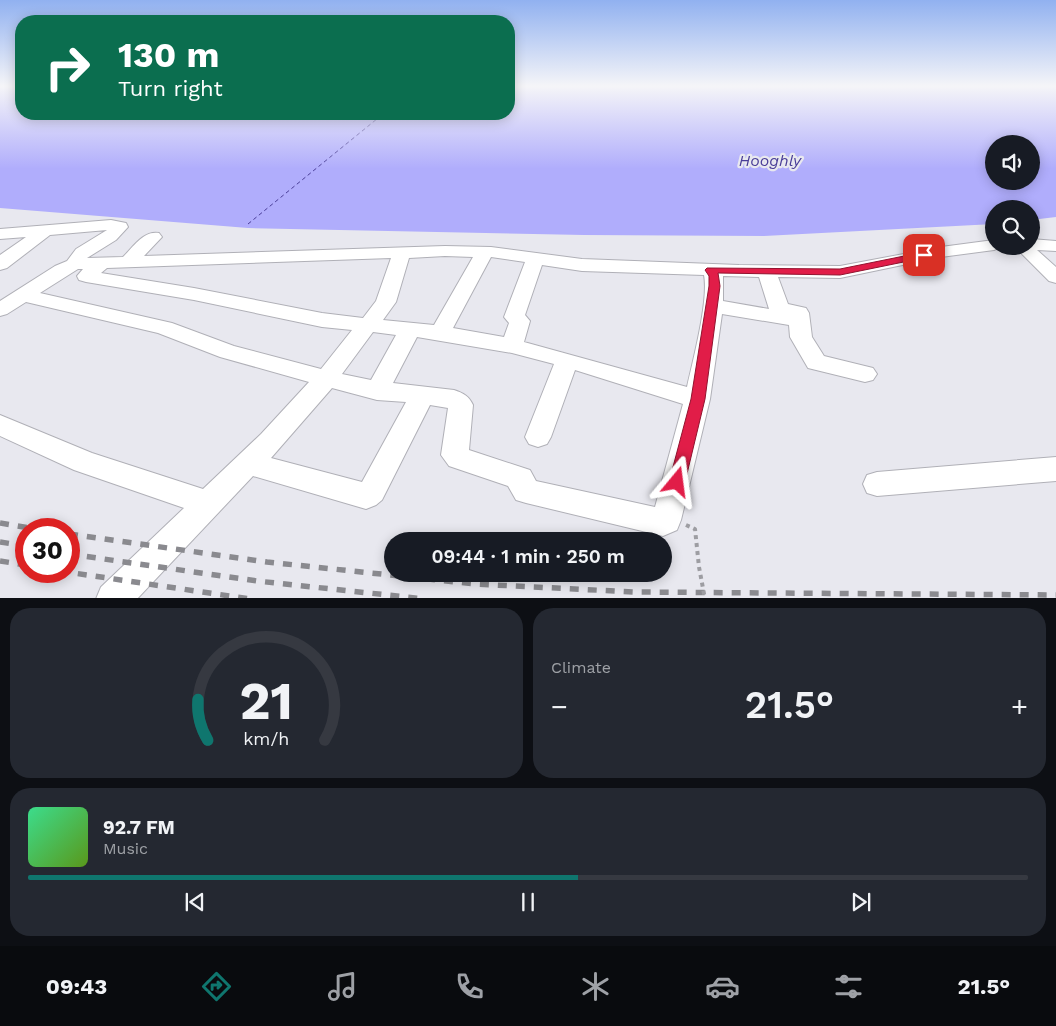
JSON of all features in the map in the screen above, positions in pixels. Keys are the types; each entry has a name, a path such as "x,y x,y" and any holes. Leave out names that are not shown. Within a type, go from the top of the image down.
{"street":[{"path":"0,234 111,226 120,228 114,234 81,254 75,264"},
{"path":"0,264 45,231"},
{"path":"128,262 153,238"},
{"path":"1040,245 1056,246"},
{"path":"0,310 62,270 75,264 401,252 485,252 582,265 710,270 840,272 941,252 985,246"},
{"path":"113,598 248,463 326,379 386,302 401,252"},
{"path":"440,333 485,252"},
{"path":"1033,255 1056,276"},
{"path":"512,346 520,321 514,317 535,259"},
{"path":"102,263 86,276 194,294 322,320 440,333 512,346 567,360 698,399"},
{"path":"23,295 164,328 228,352 326,379 377,391 454,399 461,405 455,451 455,455 459,458 520,478 523,488 526,490 657,522 664,522 698,399 715,286 714,276 710,270"},
{"path":"767,271 779,308 798,312 802,337 816,362 866,374"},
{"path":"713,306 799,320"},
{"path":"377,391 410,330"},
{"path":"538,437 567,360"},
{"path":"248,463 366,496 372,491 422,396"},
{"path":"0,425 84,462 208,503"},
{"path":"877,484 1056,469"}],"path":[{"path":"666,520 695,529 705,598"}],"water":[{"name":"Hooghly","path":"0,114 15,114 15,120 515,120 515,114 1056,114 1056,217 1040,219 1040,200 985,200 985,224 764,236 584,235 248,228 0,208"}],"ferry route":[{"path":"248,224 376,120"}],"railway":[{"path":"0,523 15,526"},
{"path":"80,536 267,562 475,584 634,592 1056,595"},
{"path":"0,542 15,544"},
{"path":"80,556 257,581 416,598"},
{"path":"0,561 15,563"},
{"path":"80,574 243,598"}],"route":[{"path":"677,482 698,399 712,316 715,286 714,276 710,270 840,272 924,255"}]}
